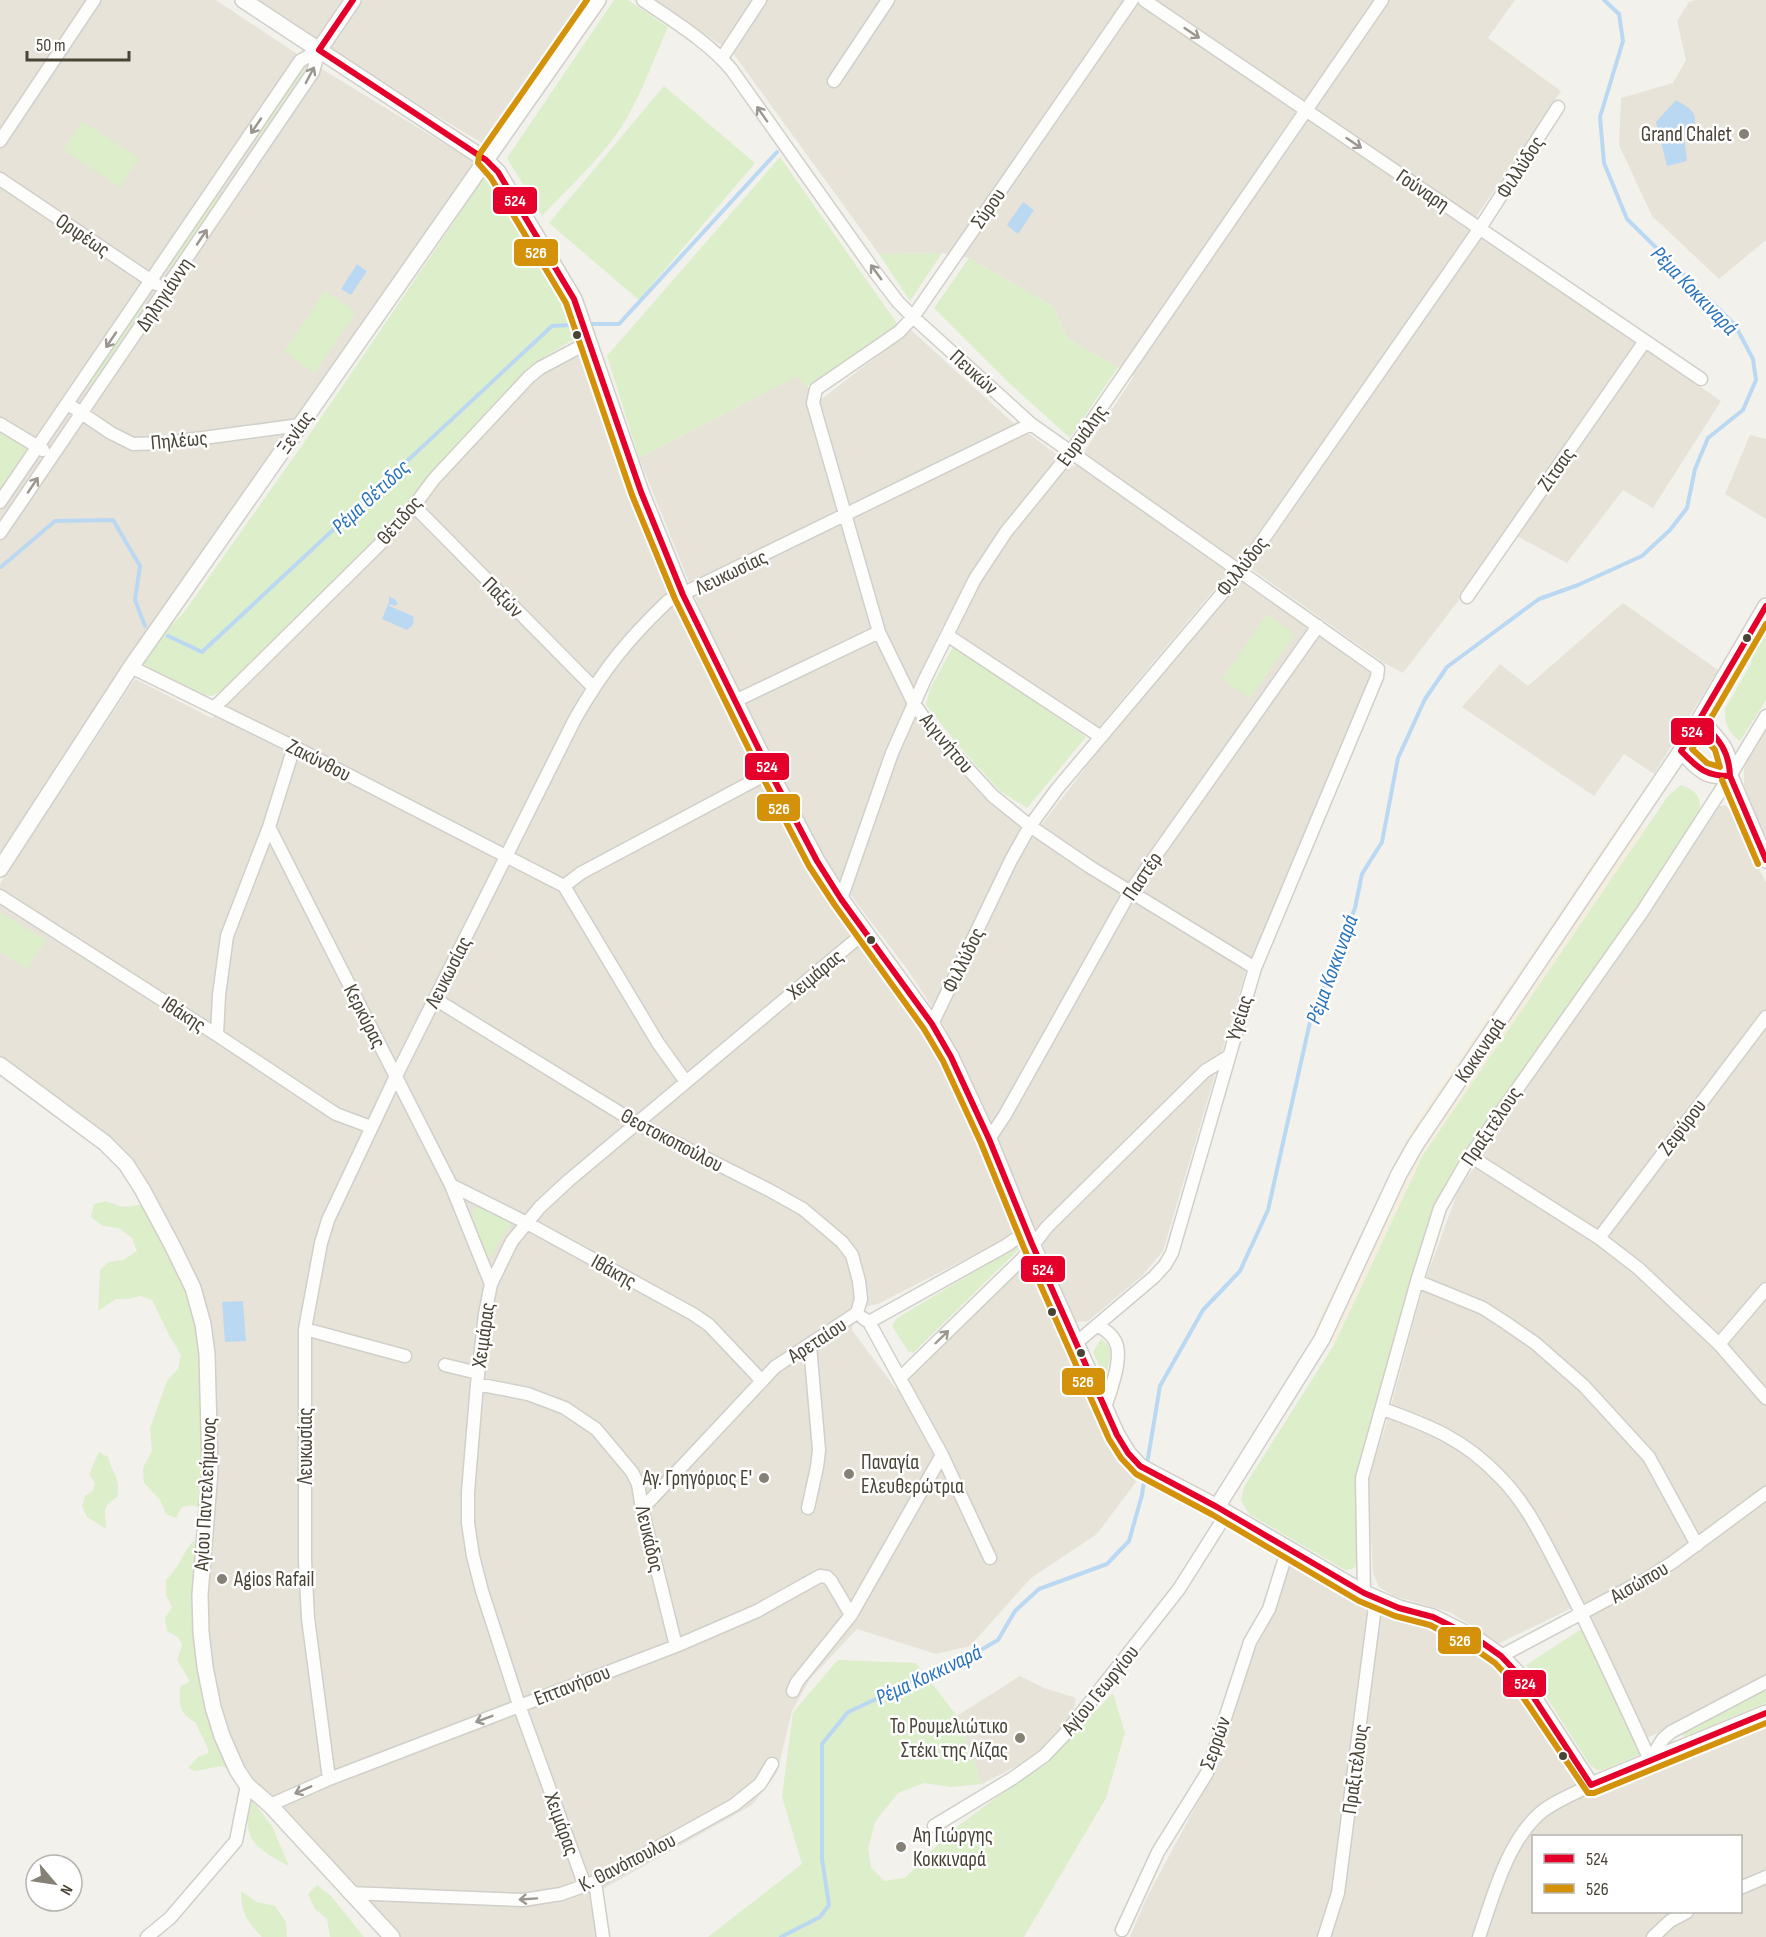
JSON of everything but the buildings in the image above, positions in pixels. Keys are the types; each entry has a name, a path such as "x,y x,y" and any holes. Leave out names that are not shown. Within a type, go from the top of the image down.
{"street":[{"path":"0,141 94,0"},
{"path":"243,0 486,160 498,172 574,299 641,492 683,595 770,772 817,861 841,899 932,1024 951,1057 989,1139 1117,1435 1128,1453 1140,1466 1222,1510 1370,1596 1433,1617 1477,1640 1501,1656 1519,1675 1591,1785"},
{"name":"Δηληγιάννη","path":"0,533 313,72 319,50 353,0"},
{"name":"Ξενίας","path":"0,869 131,667 598,0"},
{"name":"Πευκών","path":"643,0 722,58 875,272 913,317 1032,424 1070,453 1378,669"},
{"path":"722,58 760,0"},
{"path":"834,81 888,0"},
{"name":"Σύρου","path":"816,389 899,332 913,317 1132,0"},
{"name":"Γούναρη","path":"1144,0 1701,379"},
{"name":"Ευρυάλης","path":"841,899 892,753 975,579 995,548 1070,453 1382,0"},
{"name":"Δηληγιάννη","path":"0,502 300,61 319,50"},
{"name":"Φιλλύδος","path":"932,1024 1011,860 1030,826 1057,789 1240,571 1480,228 1558,107"},
{"path":"232,162 246,171"},
{"name":"Ορφέως","path":"0,179 166,291"},
{"name":"Ζίτσας","path":"1467,597 1645,341"},
{"name":"Θέτιδος","path":"214,708 379,545 414,506 434,479 529,377 557,358 589,342"},
{"name":"Αιγινήτου","path":"816,389 813,403 879,632 914,704 935,732 993,796 1030,826 1130,892 1255,968"},
{"name":"Πηλέως","path":"68,404 111,434 133,444 166,443 300,425"},
{"path":"0,424 53,456"},
{"name":"Λευκωσίας","path":"329,1779 308,1618 305,1560 305,1329 321,1243 328,1220 371,1127 593,687 638,629 668,601 1032,424"},
{"name":"Παξών","path":"414,506 593,687"},
{"name":"Κοκκιναρά","path":"1222,1510 1322,1339 1416,1144 1681,751 1766,606"},
{"name":"Παστέρ","path":"989,1139 1130,892 1318,626"},
{"path":"735,700 879,632"},
{"path":"947,635 1101,737"},
{"name":"Ζακύνθου","path":"131,667 294,747 564,886"},
{"name":"Υγείας","path":"1076,1343 1154,1277 1172,1253 1255,968 1378,669"},
{"name":"Πραξιτέλους","path":"1324,1937 1338,1893 1370,1596 1362,1478 1417,1281 1440,1208 1450,1187 1470,1156 1642,912 1766,716"},
{"path":"1700,720 1726,750 1730,760 1730,776 1766,860"},
{"path":"217,1035 226,936 269,827 294,747"},
{"path":"1681,751 1712,777 1730,776"},
{"path":"687,1082 658,1043 564,886 581,873 770,772"},
{"name":"Κερκύρας","path":"269,827 451,1185 490,1284"},
{"name":"Ιθάκης","path":"0,896 336,1114 371,1127"},
{"name":"Χειμάρας","path":"603,1937 590,1884 519,1705 473,1557 468,1523 468,1492 477,1379 490,1284 512,1241 540,1207 865,932"},
{"name":"Θεοτοκοπούλου","path":"435,999 638,1124 803,1209 842,1242 852,1255 861,1299 857,1313"},
{"name":"Ζεφύρου","path":"1599,1238 1766,1017"},
{"name":"Αρεταίου","path":"642,1509 775,1367 857,1313 869,1322 1007,1245 1030,1237 1205,1071 1228,1057"},
{"name":"Αγίου Παντελεήμονος","path":"0,1065 105,1143 126,1164 142,1189 193,1288 203,1324 207,1354 210,1471 200,1595 205,1667 213,1707 222,1736 237,1770 247,1785 270,1805 392,1937"},
{"path":"1470,1156 1599,1238 1654,1282 1719,1344 1766,1398"},
{"name":"Ιθάκης","path":"451,1185 527,1223 693,1314 709,1325 762,1380"},
{"name":"Αρεταίου","path":"900,1378 1022,1259 1030,1237"},
{"path":"1417,1281 1483,1308 1535,1343 1584,1386 1649,1457 1696,1545"},
{"path":"1719,1344 1766,1289"},
{"path":"869,1322 942,1455 990,1558"},
{"path":"1097,1325 1114,1338 1118,1348 1105,1408"},
{"path":"305,1329 405,1356"},
{"path":"808,1508 819,1450 810,1346"},
{"name":"Λευκάδος","path":"445,1365 477,1379 565,1408 596,1429 633,1472 638,1484 642,1509 676,1646"},
{"path":"1383,1409 1431,1426 1449,1436 1500,1476 1528,1511 1582,1615 1650,1760"},
{"path":"793,1691 797,1682 851,1616 942,1455"},
{"name":"Αισώπου","path":"1501,1656 1648,1578 1766,1492"},
{"name":"Αγίου Γεωργίου","path":"934,1826 1013,1778 1044,1756 1065,1734 1179,1589 1222,1510"},
{"name":"Σερρών","path":"1122,1930 1158,1852 1207,1773 1247,1651 1269,1609 1288,1548"},
{"name":"Επτανήσου","path":"270,1805 329,1779 676,1646 757,1611 820,1576 827,1576 831,1581 851,1616"},
{"path":"1650,1760 1663,1739 1671,1732 1766,1682"},
{"path":"1479,1937 1505,1865 1529,1826 1546,1809 1591,1785 1766,1713"},
{"name":"Κ. Θανόπουλου","path":"349,1893 523,1900 561,1894 590,1884 734,1805 760,1784 772,1764"},
{"path":"147,1937 170,1918 236,1841 247,1785"},
{"path":"1742,1887 1766,1877"},
{"path":"1653,1937 1670,1921 1684,1913"}],"shaded area":[{"path":"0,0 216,0 294,52 476,163 223,521 123,666 0,853"},
{"path":"246,0 342,0 313,43"},
{"path":"363,0 588,0 487,146 329,51"},
{"path":"654,0 1515,0 1488,38 1561,91 1468,229 1721,401 1653,508 1623,490 1567,563 1506,530 1462,596 1403,673 1384,663 1239,560 1099,727 943,625 905,707 962,774 1033,836 1099,750 1242,580 1374,672 1246,970 1163,1251 1142,1276 1088,1321 1076,1322 997,1139 944,1025 907,969 824,860 706,624 639,458 799,375 819,401 911,330 1010,420 1074,467 1134,376 1068,339 1053,306 969,258 942,253 879,254 733,53"},
{"path":"1696,0 1766,0 1766,240 1719,279 1652,216 1619,145 1621,98 1673,83 1686,60 1677,21 1689,2"},
{"path":"581,354 650,542 732,713 808,866 938,1047 976,1132 1015,1234 878,1304 854,1309 852,1330 896,1389 1020,1269 1030,1264 1101,1428 1136,1482 1097,1534 1031,1578 970,1646 936,1654 857,1629 810,1679 792,1711 777,1773 752,1805 603,1889 610,1937 401,1937 250,1783 230,1734 211,1669 206,1590 216,1467 215,1350 204,1296 188,1259 144,1177 125,1154 0,1058 0,884 135,679 212,718 319,614 377,553 453,465 540,374"},
{"path":"1750,435 1766,439 1766,519 1725,494"},
{"path":"1623,603 1718,670 1654,774 1624,754 1594,796 1462,707 1500,664 1528,686"},
{"path":"1766,727 1766,838 1744,786 1744,765"},
{"path":"1724,805 1731,809 1766,883 1766,1677 1647,1738 1582,1603 1500,1643 1491,1640 1449,1612 1394,1596 1379,1587 1373,1573 1368,1479 1385,1428 1425,1281 1458,1191 1715,808"},
{"path":"1624,816 1645,829 1423,1155 1334,1344 1313,1332 1411,1131"},
{"path":"1289,1565 1369,1610 1424,1625 1495,1662 1513,1678 1586,1797 1766,1725 1766,1937 1130,1937 1146,1899 1222,1757 1245,1670 1275,1609"},
{"path":"1020,1676 1044,1688 1076,1698 1073,1714 1047,1746 1023,1763 982,1784 957,1716"}],"green space":[{"path":"614,0 628,0 668,27 637,98 617,133 598,158 542,216 507,158"},
{"path":"305,68 307,73 263,139 256,135 301,69"},
{"path":"664,86 755,163 639,300 549,223"},
{"path":"82,121 139,158 120,187 63,150"},
{"path":"780,157 898,325 806,387 798,376 639,458 607,356"},
{"path":"484,178 491,178 538,256 559,296 576,338 539,360 412,497 404,512 334,585 222,691 212,696 205,695 145,666 144,663 165,632 185,611 301,447"},
{"path":"218,197 219,201 174,269 170,269 168,265 214,198"},
{"path":"942,253 910,301 879,254"},
{"path":"969,258 1053,306 1068,339 1118,367 1070,438 1007,381 934,308"},
{"path":"325,291 356,312 315,373 284,352"},
{"path":"142,303 147,306 93,387 88,383"},
{"path":"0,431 28,447 0,489"},
{"path":"1267,614 1295,634 1250,698 1222,679"},
{"path":"1766,633 1766,700 1740,741 1728,727 1725,709"},
{"path":"954,645 1086,737 1027,808 1000,791 958,745 926,705 930,689"},
{"path":"1681,785 1693,791 1700,801 1699,811 1693,824 1614,943 1467,1147 1446,1182 1427,1227 1359,1463 1355,1502 1359,1561 1354,1568 1345,1570 1249,1514 1241,1500 1244,1487 1334,1345 1423,1155 1668,796"},
{"path":"0,912 46,940 28,969 0,952"},
{"path":"106,1201 122,1207 139,1205 147,1208 193,1302 201,1347 202,1509 193,1505 182,1507 176,1518 166,1514 160,1500 144,1483 143,1468 152,1451 150,1428 167,1381 178,1369 181,1355 152,1300 140,1296 116,1299 98,1311 100,1270 109,1262 123,1260 137,1251 132,1238 119,1228 103,1226 91,1217 94,1204"},
{"path":"477,1206 483,1206 512,1221 489,1260 487,1260 472,1213"},
{"path":"1018,1246 1020,1248 913,1353 908,1351 892,1326 897,1318"},
{"path":"1101,1339 1109,1347 1110,1352 1105,1378 1093,1352"},
{"path":"99,1452 108,1457 118,1485 117,1497 108,1504 105,1510 106,1529 87,1517 82,1506 85,1496 93,1491 95,1483 89,1474"},
{"path":"194,1540 196,1553 192,1582 193,1626 199,1673 232,1771 222,1766 195,1771 188,1768 199,1756 209,1753 196,1723 186,1716 180,1704 180,1687 190,1681 177,1660 182,1645 178,1637 167,1631 165,1618 172,1607 166,1595 166,1580"},
{"path":"1583,1628 1640,1752 1639,1755 1603,1770 1597,1770 1590,1765 1526,1665"},
{"path":"838,1660 916,1663 957,1716 982,1784 951,1787 924,1783 898,1793 875,1822 868,1849 871,1867 884,1881 905,1878 950,1832 1051,1757 1113,1693 1125,1733 1106,1798 1024,1937 708,1937 802,1864 782,1797 793,1712"},
{"path":"1766,1688 1766,1703 1684,1737 1681,1732"},
{"path":"251,1799 272,1826 289,1866 267,1853 253,1841 248,1824"},
{"path":"317,1885 331,1896 364,1937 330,1937 327,1919 315,1909 308,1894"},
{"path":"241,1891 257,1902 275,1906 286,1922 287,1937 262,1937 252,1927 242,1905"}],"water":[{"path":"1676,100 1692,112 1695,120 1694,125 1684,136 1687,161 1667,166 1656,122"},
{"path":"1023,202 1034,210 1018,234 1007,225"},
{"path":"357,264 367,271 351,295 341,289"},
{"path":"389,597 395,599 398,604 389,606 413,616 414,622 407,630 382,619"},
{"path":"243,1301 246,1341 225,1342 222,1302"}],"waterway":[{"name":"Ρέμα Κοκκιναρά","path":"1147,1464 1160,1386 1203,1310 1240,1271 1268,1210 1310,1022 1355,908 1362,874 1382,842 1398,758 1425,699 1447,667 1539,599 1578,585 1642,556 1670,530 1687,508 1695,469 1708,438 1743,410 1756,380 1753,359 1735,325 1627,219 1604,163 1600,117 1623,41 1619,14 1604,0"},
{"name":"Ρέμα Θέτιδος","path":"591,324 619,324 777,152"},
{"name":"Ρέμα Θέτιδος","path":"168,636 202,652 552,326 571,325"},
{"name":"Ρέμα Θέτιδος","path":"1,567 55,521 113,520 140,566 135,600 145,626"},
{"name":"Ρέμα Κοκκιναρά","path":"781,1937 820,1917 829,1905 822,1859 822,1744 848,1712 900,1688 933,1669 979,1651 998,1640 1015,1611 1039,1589 1107,1564 1129,1541 1142,1495 1145,1474"}],"transit line":[{"name":"524","path":"353,0 319,50 486,160 498,172 574,299 641,492 683,595 770,772 817,861 841,899 932,1024 951,1057 989,1139 1032,1244 1117,1435 1128,1453 1140,1466 1217,1507 1364,1593 1399,1608 1433,1617 1477,1639 1501,1656 1519,1675 1591,1785 1766,1713"},
{"name":"526","path":"587,0 479,155 478,163 491,178 566,303 632,495 675,599 762,776 809,866 924,1029 943,1061 981,1143 1024,1248 1109,1439 1121,1458 1136,1474 1213,1515 1359,1601 1395,1616 1430,1625 1472,1647 1495,1663 1512,1681 1588,1793 1594,1793 1766,1723"},
{"name":"524","path":"1700,720 1725,751 1730,776 1702,770 1681,751 1766,606"},
{"name":"526","path":"1711,718 1766,624"},
{"name":"526","path":"1701,734 1715,750 1720,767 1707,763 1692,749 1701,734"},
{"name":"524","path":"1730,776 1766,860"},
{"name":"526","path":"1722,780 1758,864"}],"place":[{"name":"Grand Chalet","path":"1744,134"},
{"name":"Παναγία Ελευθερώτρια","path":"849,1474"},
{"name":"Αγ. Γρηγόριος Ε'","path":"764,1478"},
{"name":"Agios Rafail","path":"222,1579"},
{"name":"Το Ρουμελιώτικο Στέκι της Λίζας","path":"1020,1738"},
{"name":"Αη Γιώργης Κοκκιναρά","path":"901,1847"}]}
